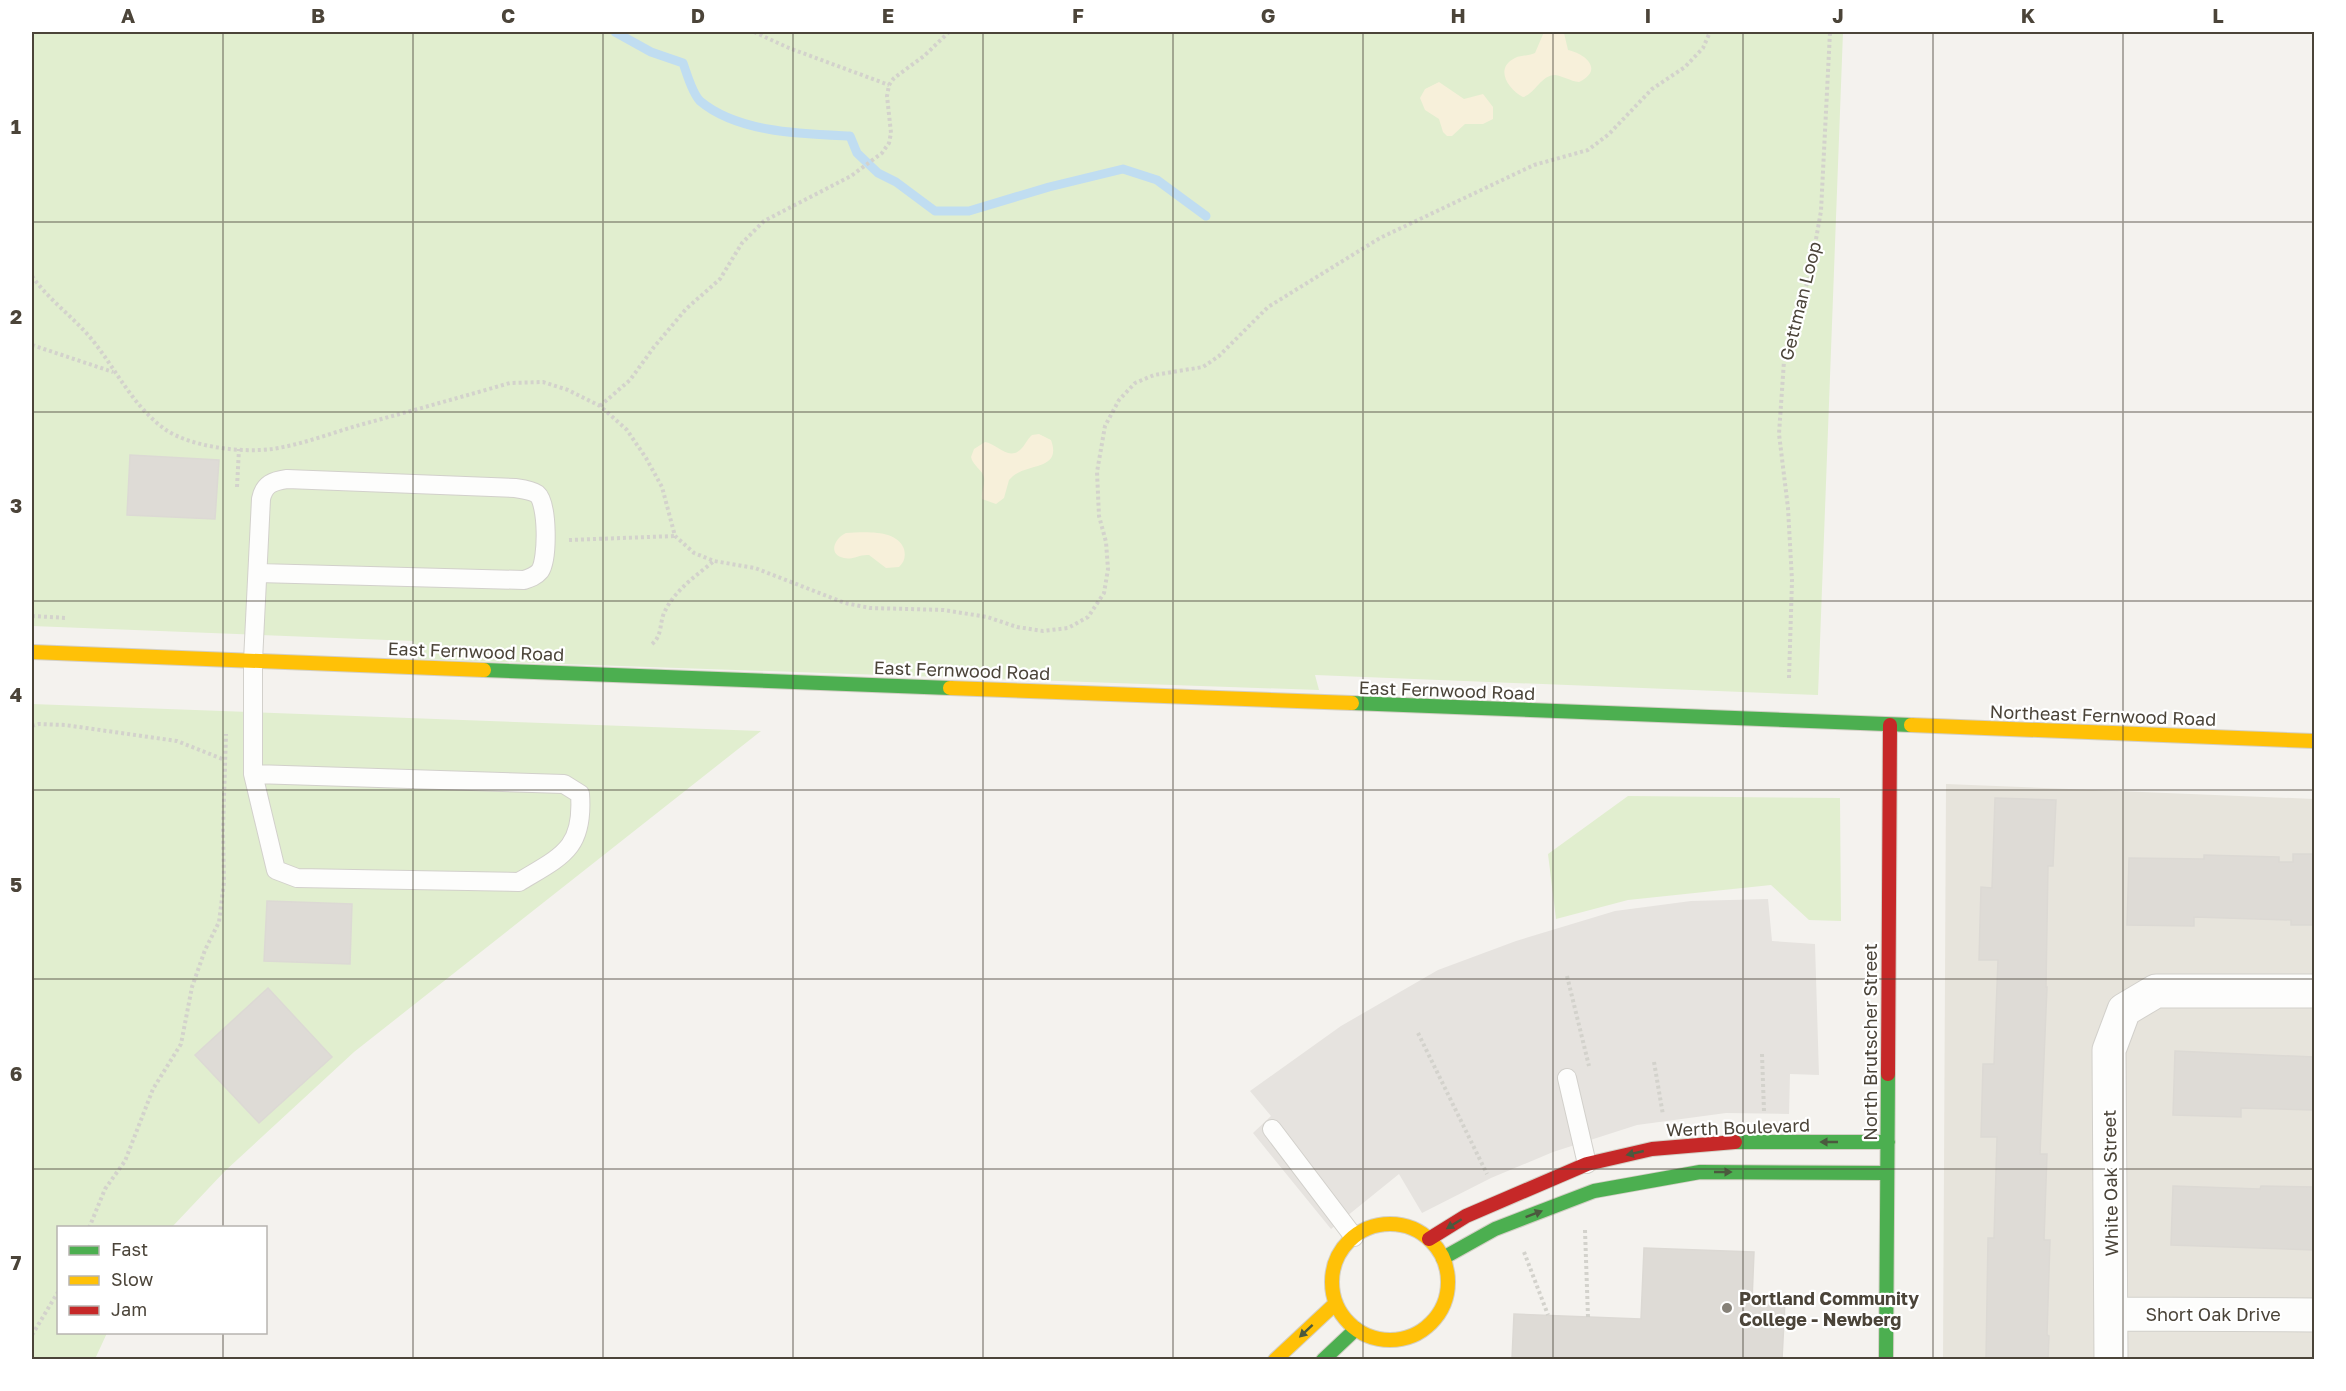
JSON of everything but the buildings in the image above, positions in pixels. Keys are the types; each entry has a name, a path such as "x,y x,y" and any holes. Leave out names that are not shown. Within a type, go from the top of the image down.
{"street":[{"name":"East Fernwood Road","path":"32,652 1890,725"},
{"name":"Northeast Fernwood Road","path":"1890,725 2314,741"},
{"name":"North Brutscher Street","path":"1886,1359 1890,725"},
{"name":"White Oak Street","path":"2111,1359 2109,1050 2124,1010 2156,991 2314,991"},
{"name":"Werth Boulevard","path":"1430,1239 1466,1216 1587,1164 1652,1149 1718,1142 1888,1142"},
{"path":"1443,1258 1495,1229 1594,1191 1701,1172 1887,1173"},
{"path":"1382,1224 1402,1225 1417,1230 1430,1239 1443,1258 1449,1285 1444,1305 1432,1322 1416,1334 1403,1339 1382,1340 1356,1329 1342,1314 1336,1303 1332,1282 1335,1262 1346,1243 1362,1231 1382,1224"},
{"path":"1275,1359 1336,1303"},
{"name":"Short Oak Drive","path":"2112,1314 2314,1314"},
{"path":"1323,1359 1356,1329"}],"lane":[{"path":"253,774 564,784 580,794 580,827 573,844 547,865 519,882 297,878 276,870 253,774 253,661 258,573 263,491 276,480 287,479 525,489 536,493 543,501 545,511 541,570 524,580 258,573"},
{"path":"1567,1078 1587,1164"},
{"path":"1272,1129 1354,1237"}],"path":[{"path":"754,32 789,48 889,85"},
{"path":"600,406 630,380 686,309 720,279 742,243 764,221 851,176 882,153 889,143 891,133 887,96 889,85 894,78 924,56 949,32"},
{"path":"32,276 39,287 71,316 97,346 139,405 166,429 192,443 271,449 510,383 543,382 568,390 600,406 627,430 662,487 675,536 694,553 714,561 755,568 845,603 870,608 944,610 987,617 1017,627 1043,631 1068,628 1088,617 1104,593 1108,569 1106,542 1099,516 1097,472 1105,426 1119,400 1135,383 1154,375 1203,367 1219,356 1268,307 1380,238 1534,165 1588,150 1609,134 1652,89 1685,67 1703,48 1710,32"},
{"name":"Gettman Loop","path":"1790,678 1792,580 1788,508 1779,434 1784,361 1810,273 1821,211 1830,32"},
{"path":"32,345 114,372"},
{"path":"237,494 239,448"},
{"path":"544,541 675,536"},
{"path":"647,646 654,644 660,636 664,611 681,588 714,561"},
{"path":"32,615 78,619"},
{"path":"32,726 65,725 177,741 253,774"},
{"path":"89,1226 105,1189 124,1161 153,1089 181,1044 192,987 205,950 219,922 224,882 226,727"},
{"path":"1567,976 1591,1072"},
{"path":"1418,1033 1490,1180"},
{"path":"1762,1054 1764,1120"},
{"path":"1654,1062 1663,1117"},
{"path":"1585,1230 1588,1317"},
{"path":"1522,1246 1548,1316"},
{"path":"32,1335 57,1294"}],"shaded area":[{"path":"1946,784 2314,799 2314,1359 1943,1360"},
{"path":"1768,899 1772,941 1815,944 1819,1075 1790,1074 1789,1114 1726,1113 1637,1125 1553,1152 1491,1178 1422,1213 1399,1174 1331,1229 1253,1133 1271,1116 1250,1091 1341,1026 1438,970 1516,941 1615,911 1691,901"}],"green space":[{"path":"32,32 1843,32 1818,695 1315,675 1319,690 418,659 413,641 32,626"},
{"path":"32,704 761,731 354,1052 225,1171 173,1226 57,1226 57,1334 107,1334 95,1359 32,1360"},
{"path":"1628,796 1840,798 1841,921 1809,920 1771,885 1628,900 1556,919 1548,854"}],"sand":[{"path":"1544,32 1564,33 1568,50 1581,55 1590,63 1590,72 1579,82 1555,75 1550,76 1523,97 1508,84 1504,73 1505,67 1515,58 1535,53"},
{"path":"1439,82 1464,99 1483,94 1493,107 1493,119 1483,124 1465,124 1452,136 1447,136 1443,132 1439,119 1425,110 1420,98 1425,89"},
{"path":"1039,434 1051,440 1053,450 1048,461 1013,476 1009,480 1004,498 996,504 982,499 984,478 971,457 974,449 985,442 1007,453 1016,453 1032,435"},
{"path":"846,533 879,533 895,538 904,549 903,561 899,567 886,568 869,555 853,558 839,556 834,546"}],"waterway":[{"path":"615,32 651,52 683,63 697,98 715,112 733,120 772,130 850,136 857,153 878,173 896,182 935,211 969,211 1049,187 1123,169 1157,180 1206,216"}],"traffic: fast":[{"path":"484,670 950,688"},
{"path":"1352,703 1911,725"},
{"path":"1886,1360 1888,1074"},
{"path":"1735,1142 1888,1142"},
{"path":"1443,1258 1495,1229 1594,1191 1700,1172 1887,1173"},
{"path":"1323,1360 1356,1329"}],"traffic: slow":[{"path":"32,652 484,670"},
{"path":"950,688 1352,703"},
{"path":"1911,725 2314,741"},
{"path":"1390,1224 1412,1229 1431,1241 1443,1260 1448,1282 1443,1304 1431,1323 1412,1335 1390,1340 1368,1335 1349,1323 1337,1304 1332,1282 1337,1260 1349,1241 1368,1229 1390,1224"},
{"path":"1275,1360 1336,1303"}],"traffic: jam":[{"path":"1888,1074 1890,725"},
{"path":"1429,1239 1466,1216 1587,1164 1652,1149 1735,1142"}],"place":[{"name":"Portland Community College - Newberg","path":"1727,1308"}]}
